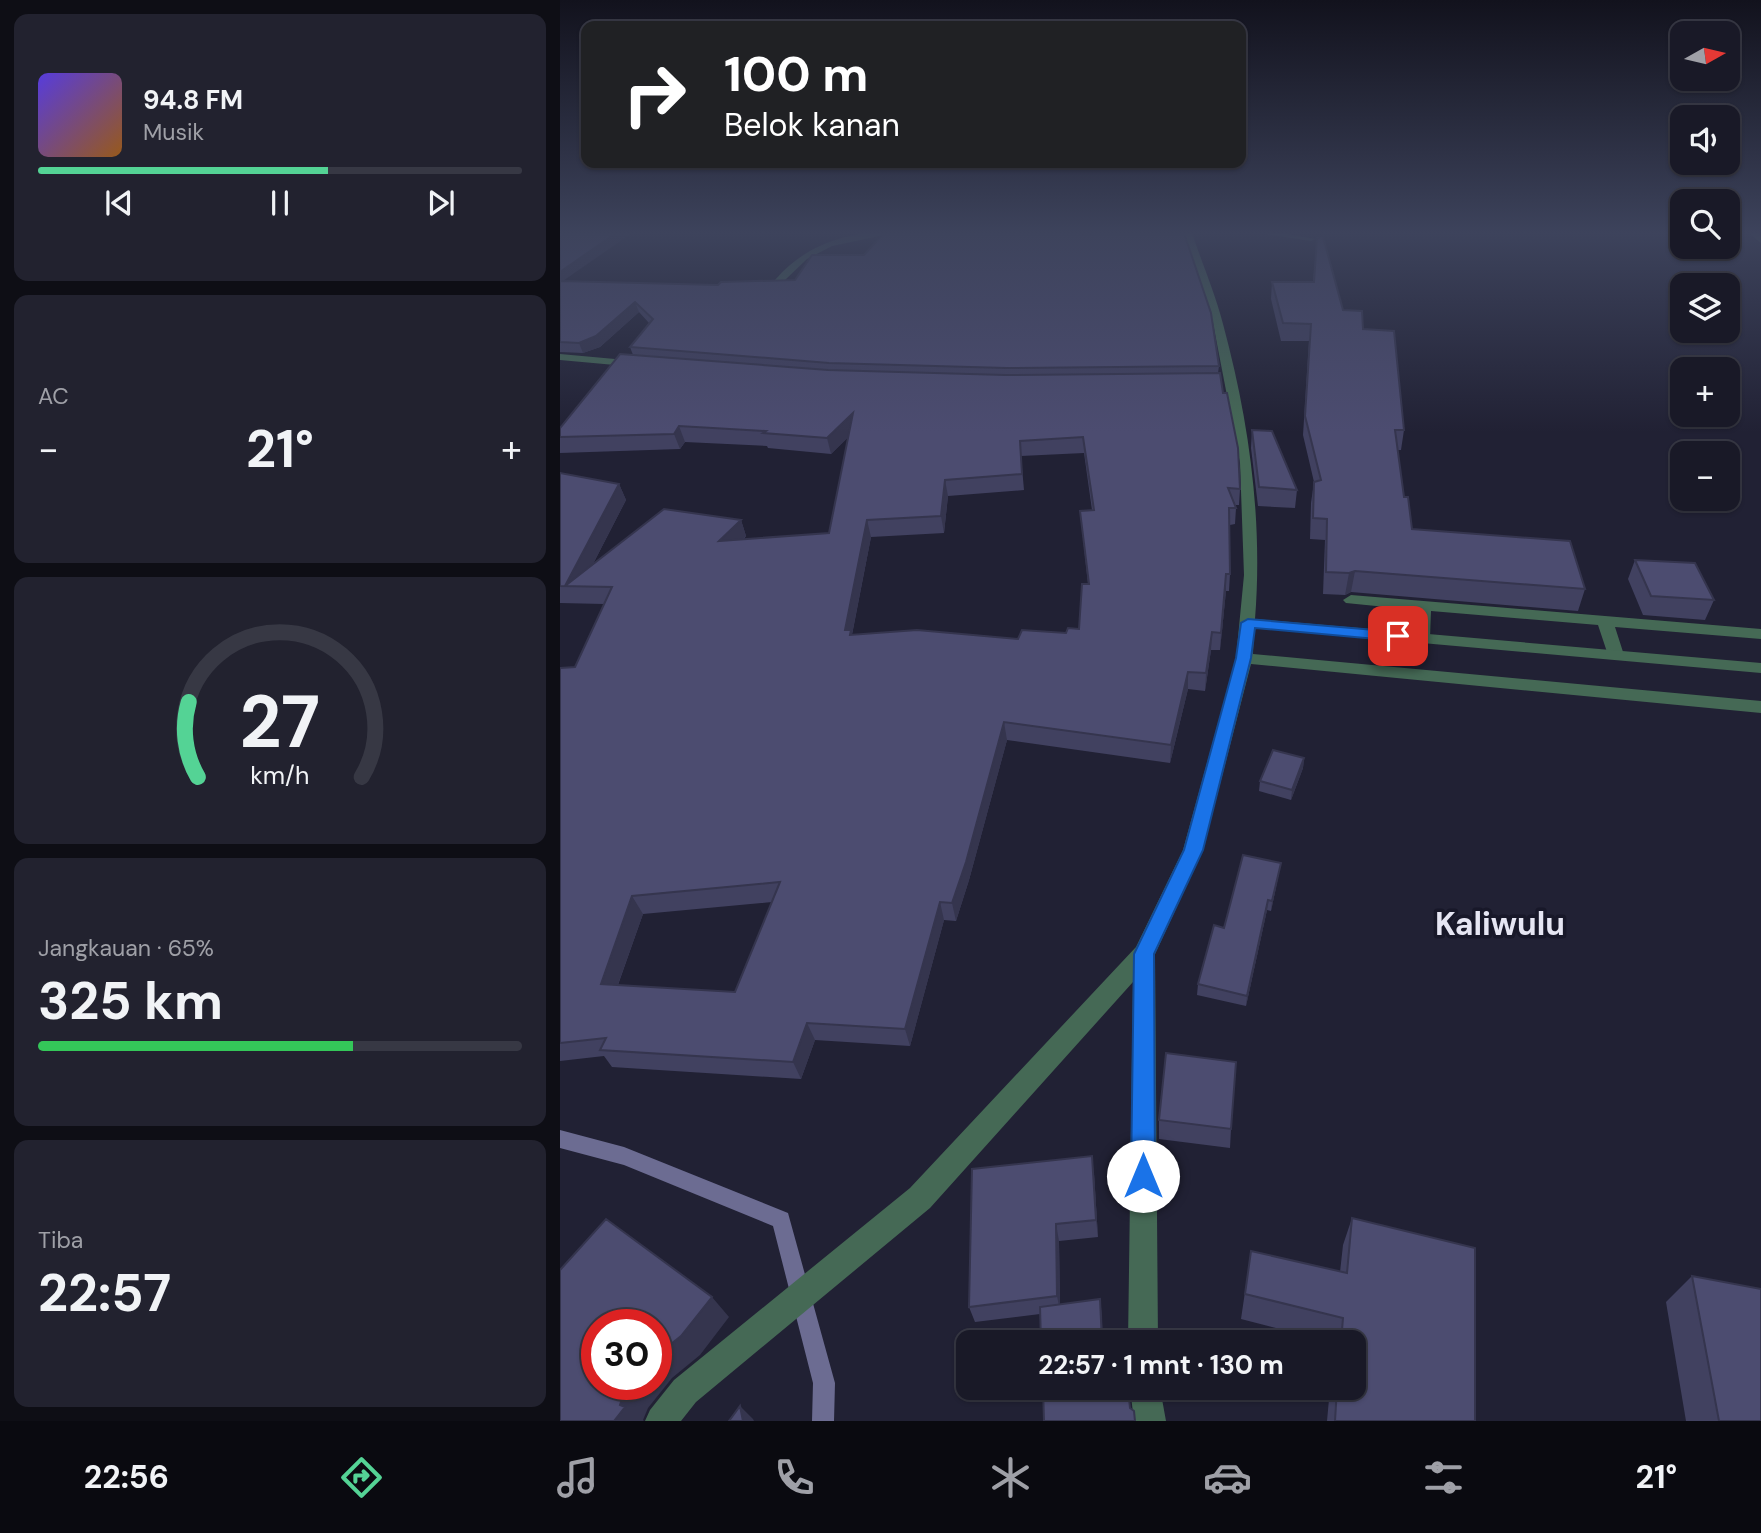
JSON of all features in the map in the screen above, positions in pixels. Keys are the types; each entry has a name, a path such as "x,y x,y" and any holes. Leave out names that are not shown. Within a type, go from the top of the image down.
{"street":[{"path":"661,1421 685,1391 920,1198 1144,954 1194,850 1244,658 1248,623 1251,575 1246,463 1224,382 1218,323 1210,299"},
{"path":"560,357 648,365"},
{"path":"1351,600 1761,634"},
{"path":"1422,638 1424,606"},
{"path":"1605,621 1616,655"},
{"path":"1248,623 1761,667"},
{"path":"1244,658 1761,707"},
{"path":"1143,1330 1144,954"},
{"path":"1147,1400 1150,1421"}],"building":[{"path":"560,299 1206,299 1219,366 1006,368 829,363 630,347 653,319 635,302 596,336 579,343 560,342"},
{"path":"1277,299 1340,299 1343,310 1362,311 1363,329 1394,331 1404,430 1395,430 1404,497 1408,497 1412,529 1570,541 1585,589 1355,571 1326,572 1327,519 1313,518 1314,482 1321,480 1305,416 1311,324 1283,323"},
{"path":"620,354 828,370 1005,375 1220,373 1223,393 1227,393 1238,448 1240,489 1228,488 1236,508 1229,508 1230,574 1226,574 1221,633 1212,632 1206,673 1188,672 1171,745 1004,722 966,862 952,903 940,902 905,1029 807,1023 793,1062 600,1050 606,1038 560,1043 560,668 575,667 612,587 560,586 560,473 619,484 565,586 664,509 741,520 719,541 829,533 853,413 827,438 679,426 674,434 560,437 560,428","holes":["1083,437 1094,510 1080,511 1089,584 1082,584 1079,629 1068,628 1066,633 1022,630 1018,639 917,630 850,635 851,630 845,630 867,520 941,516 945,480 1022,474 1020,441","780,882 735,992 601,984 632,896"]},
{"path":"1252,430 1272,431 1297,490 1259,487"},
{"path":"1635,560 1695,563 1714,600 1651,596"},
{"path":"1273,750 1304,758 1292,790 1260,781"},
{"path":"1243,855 1281,863 1272,901 1268,900 1247,996 1198,984 1214,925 1224,928"},
{"path":"1166,1053 1236,1062 1231,1129 1159,1120"},
{"path":"1092,1156 1096,1220 1056,1224 1057,1296 969,1307 972,1169"},
{"path":"1352,1218 1475,1248 1475,1421 1335,1421 1336,1400 1366,1400 1366,1330 1342,1330 1343,1318 1245,1294 1251,1251 1347,1273"},
{"path":"606,1219 712,1297 672,1343 672,1309 581,1309 581,1400 622,1400 620,1405 625,1407 614,1421 560,1421 560,1270"},
{"path":"1692,1276 1761,1289 1761,1421 1719,1421"},
{"path":"1100,1299 1101,1330 1041,1330 1040,1307"},
{"path":"1043,1400 1129,1400 1135,1421 1044,1421"},
{"path":"740,1406 743,1421 729,1421"}],"waterway":[{"path":"560,1139 624,1156 781,1220 824,1383 823,1421"}],"district":[{"name":"Kaliwulu","path":"1500,924"}],"route":[{"path":"1143,1176 1144,954 1194,850 1244,658 1248,623 1398,636"}]}
